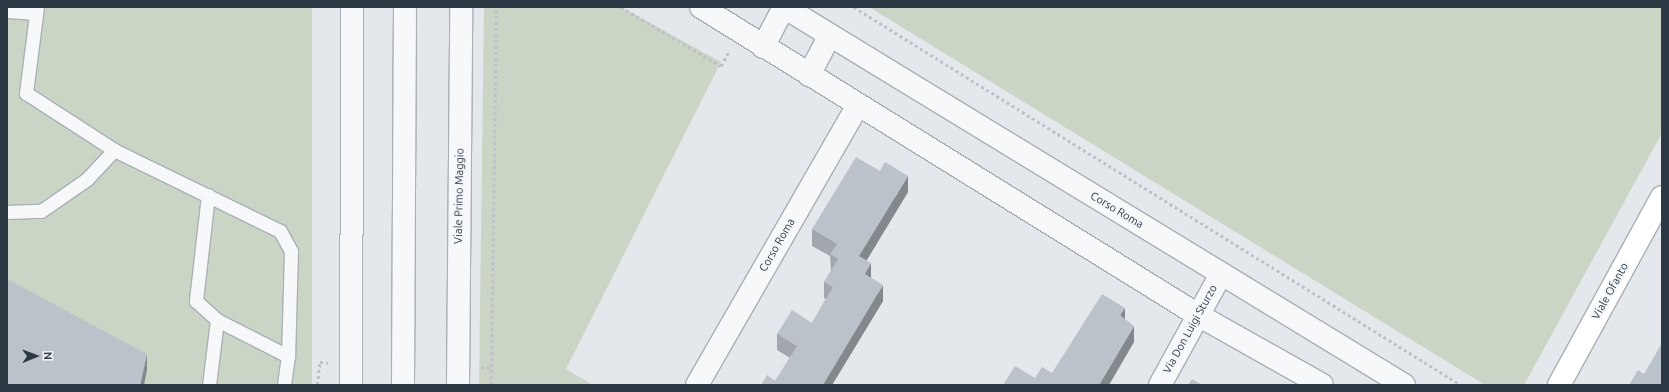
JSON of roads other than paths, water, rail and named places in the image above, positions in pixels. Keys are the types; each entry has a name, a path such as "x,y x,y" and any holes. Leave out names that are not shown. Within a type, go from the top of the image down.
{"main road":[{"name":"Viale Ofanto","path":"1559,385 1662,197"}],"street":[{"path":"351,385 352,7"},
{"path":"403,385 405,7"},
{"name":"Viale Primo Maggio","path":"458,385 461,7"},
{"path":"701,7 763,47 1198,315 1322,385"},
{"name":"Corso Roma","path":"763,47 784,7 807,13 830,35 1404,385"},
{"path":"809,75 830,35"},
{"name":"Corso Roma","path":"697,385 858,105"},
{"name":"Via Don Luigi Sturzo","path":"1160,385 1221,274"}],"lane":[{"path":"7,10 36,10 26,93 114,150 280,231 291,251 288,356 284,385"},
{"path":"7,212 41,210 87,179 114,150"},
{"path":"208,195 196,301 217,320 288,356"},
{"path":"209,385 217,320"}]}
